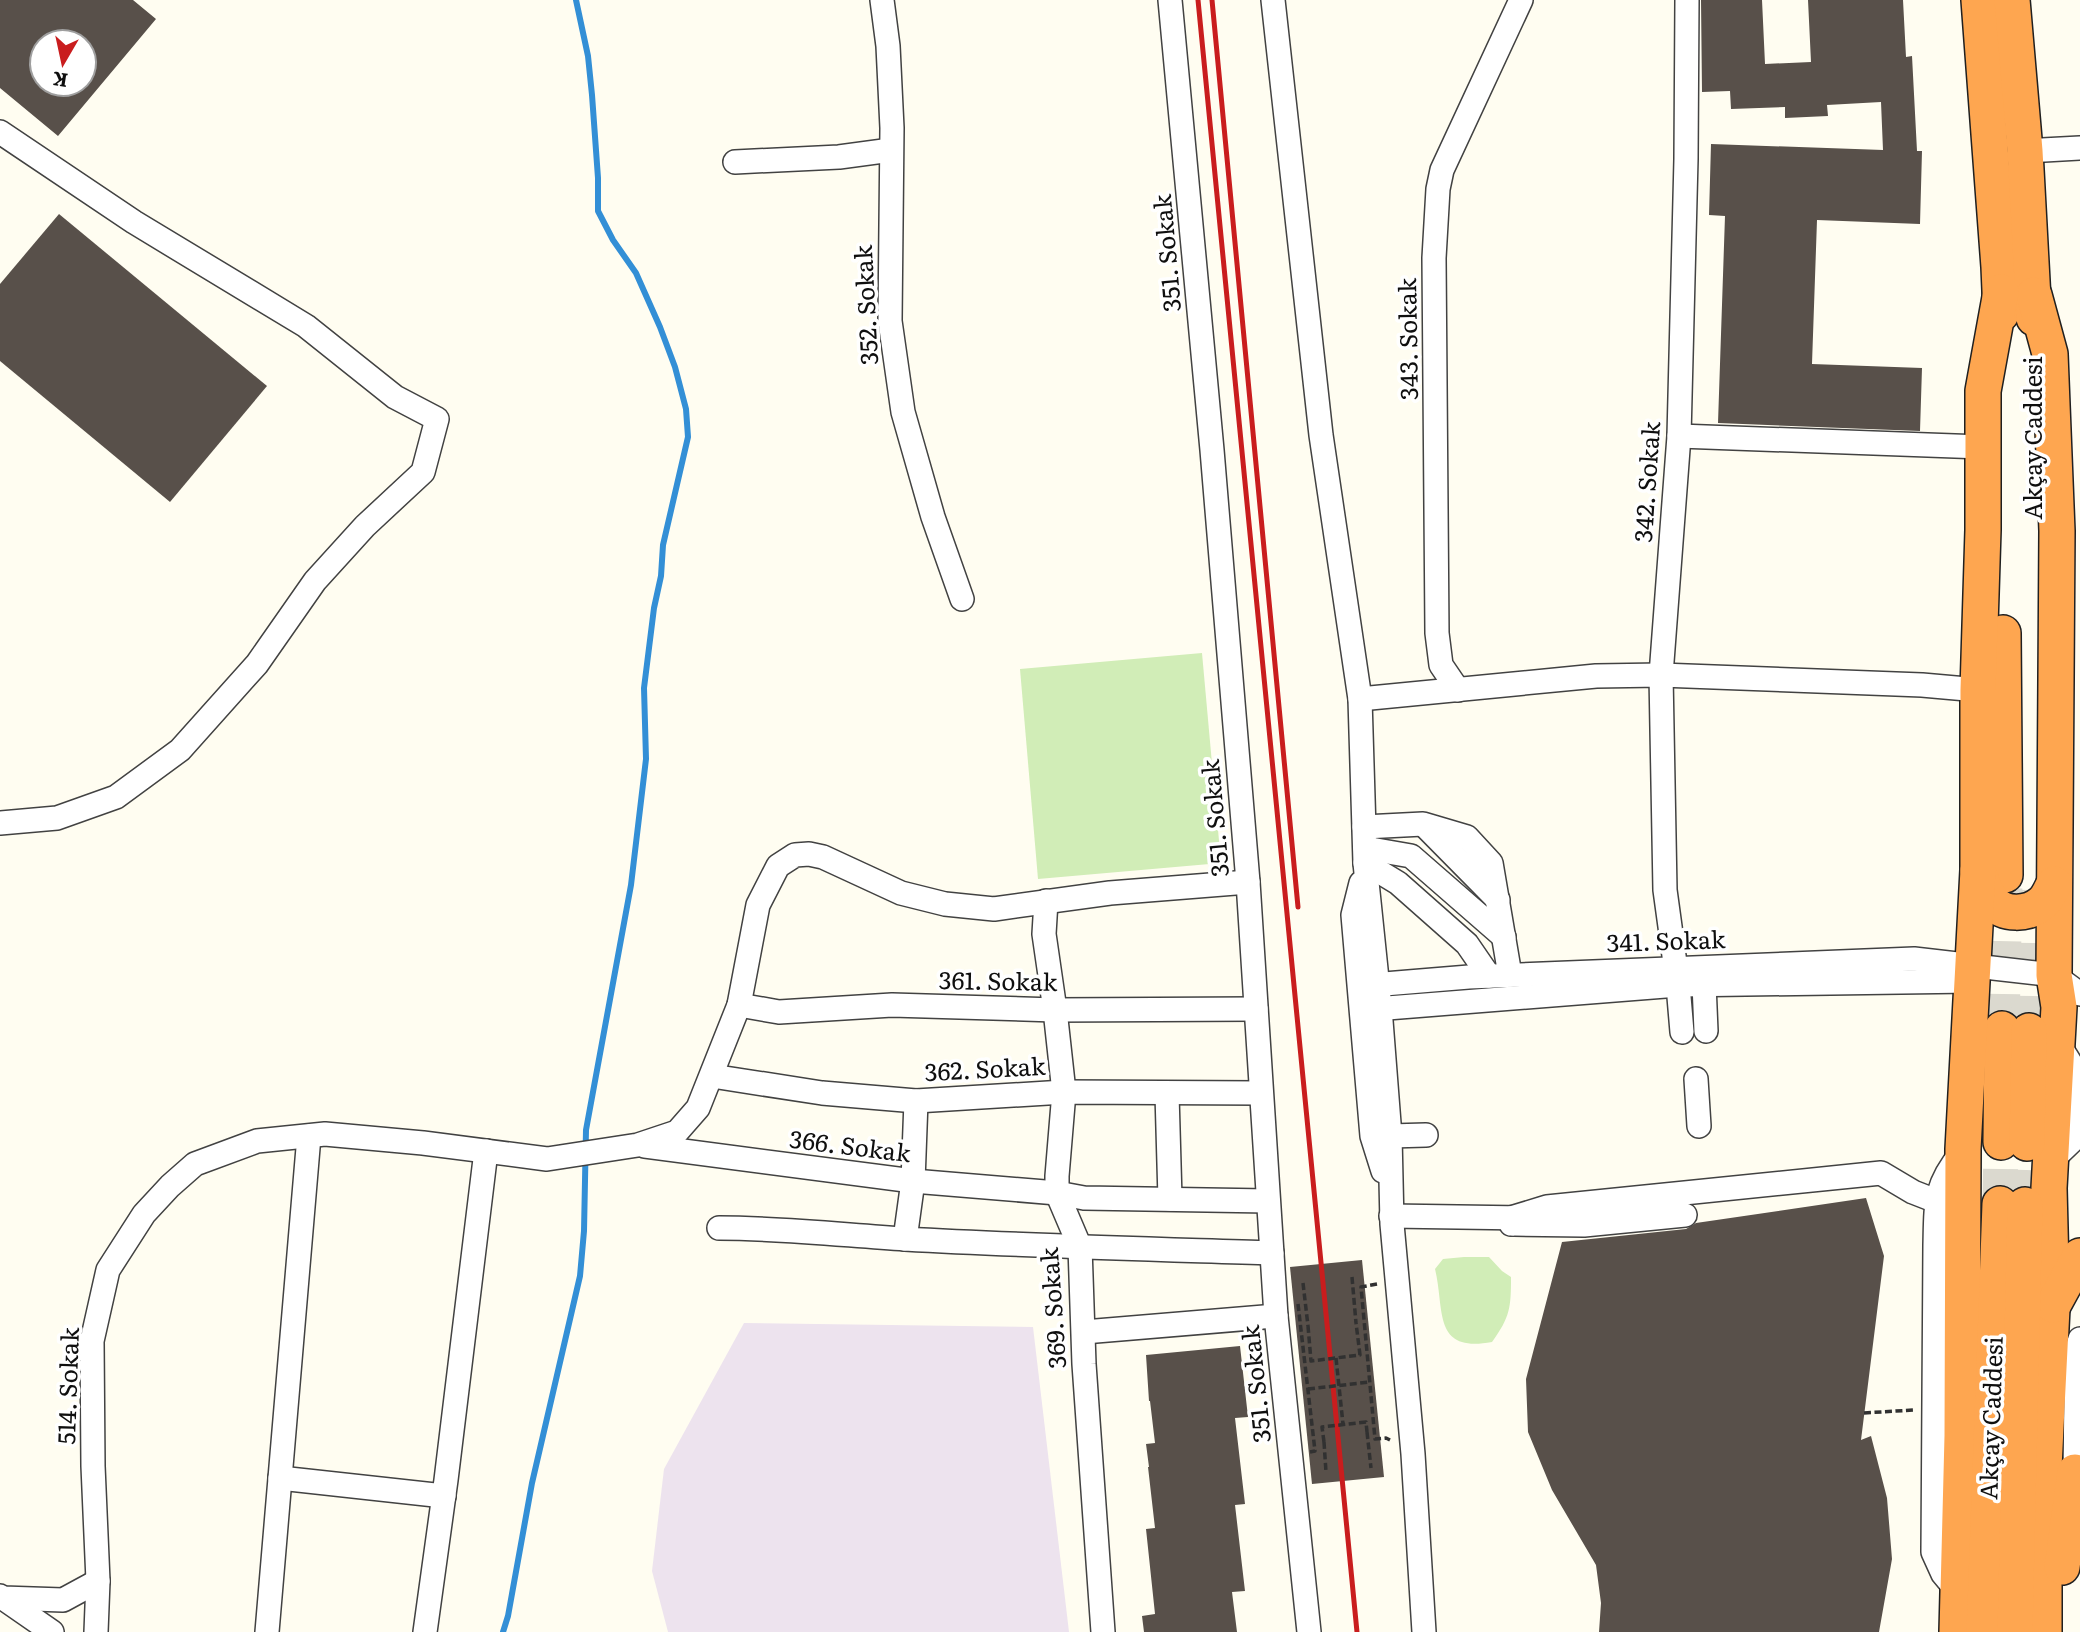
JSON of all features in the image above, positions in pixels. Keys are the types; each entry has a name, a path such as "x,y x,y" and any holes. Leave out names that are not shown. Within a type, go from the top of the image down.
{"highway":[{"name":"Akçay Caddesi","path":"1979,0 2018,293"},
{"name":"Akçay Caddesi","path":"2012,0 2025,151 2018,293 2017,876"},
{"path":"2018,293 1983,391 1983,530 1978,690 2017,876 2067,984 2059,1007 2029,1034 2026,1149 2049,1188 2052,1308 2071,1354 2044,1467 2046,1632"},
{"path":"1957,1632 1962,1436 1963,1149 1973,973 2017,876 2056,504 2050,354 2018,293"},
{"path":"2026,1149 2029,1034"},
{"name":"Akçay Caddesi","path":"1984,1632 2013,1205 2015,1632"},
{"path":"2052,1308 2080,1256"},
{"path":"2046,1632 2061,1570 2078,1468"}],"street":[{"name":"352. Sokak","path":"882,0 888,46 891,150 890,321 903,412 933,517 962,599"},
{"name":"351. Sokak","path":"1170,0 1212,450 1248,882 1276,1316 1309,1632"},
{"path":"1273,0 1321,435 1360,699 1369,985 1390,1136 1391,1213 1413,1454 1424,1632"},
{"name":"343. Sokak","path":"1458,690 1441,665 1437,634 1434,258 1438,189 1442,170 1521,0"},
{"name":"342. Sokak","path":"1682,1032 1665,890 1661,675 1679,436 1687,0"},
{"path":"0,132 134,222 306,326 395,397 437,419 423,472 365,526 316,581 257,664 180,750 116,797 57,818 0,823"},
{"path":"2025,151 2080,148"},
{"path":"735,162 839,157 891,150"},
{"path":"1679,436 1982,447"},
{"path":"1360,699 1596,676 1661,675 1922,685 1978,690"},
{"path":"1365,846 1423,824 1498,900 1504,937 1499,975"},
{"path":"1365,846 1411,856 1504,937"},
{"path":"1365,846 1398,883 1499,975"},
{"path":"638,1145 677,1132 698,1108 739,1005 758,905 778,866 795,855 823,857 901,893 945,904 994,909 1110,893 1248,882"},
{"name":"369. Sokak","path":"1046,901 1044,934 1064,1093 1057,1193 1080,1247 1084,1364 1103,1632"},
{"name":"341. Sokak","path":"1371,1009 1677,976 1914,959 1973,973"},
{"path":"1973,973 2067,984"},
{"name":"341. Sokak","path":"1704,984 1973,973"},
{"name":"341. Sokak","path":"1369,985 1499,975 1677,976"},
{"path":"1677,976 1704,984 1706,1031"},
{"name":"361. Sokak","path":"739,1005 779,1012 892,1006 1055,1010 1256,1009"},
{"path":"1371,1009 1372,1136 1391,1213"},
{"name":"362. Sokak","path":"712,1076 822,1093 916,1101 1064,1093 1261,1093"},
{"path":"1696,1079 1699,1126"},
{"path":"1167,1094 1170,1199"},
{"path":"905,1239 913,1181 916,1101"},
{"name":"514. Sokak","path":"96,1632 98,1581 93,1466 92,1341 108,1270 144,1214 170,1186 195,1164 257,1141 325,1134 547,1159 638,1145"},
{"path":"1390,1136 1426,1135"},
{"path":"267,1632 309,1136"},
{"name":"366. Sokak","path":"638,1145 913,1181 1057,1193 1084,1198 1268,1200"},
{"path":"1958,1592 1943,1574 1933,1552 1936,1200 1939,1187 1963,1149"},
{"path":"425,1632 486,1151"},
{"path":"1511,1221 1547,1207 1881,1173 1913,1192 1936,1200"},
{"path":"1391,1213 1584,1225 1685,1210"},
{"path":"719,1228 1080,1247 1272,1253"},
{"path":"1084,1332 1276,1316"},
{"path":"2071,1354 2076,1391 2078,1468"},
{"path":"280,1478 444,1496"},
{"path":"1,1597 63,1600 98,1581"},
{"path":"1,1597 52,1632"}],"path":[{"path":"1303,1283 1311,1361 1336,1358 1360,1355 1352,1277"},
{"path":"1375,1439 1361,1287 1397,1280"},
{"path":"1302,1329 1315,1451"},
{"path":"1336,1358 1343,1424"},
{"path":"1308,1389 1370,1382"},
{"path":"1864,1413 1934,1408"},
{"path":"1326,1472 1322,1427 1343,1424 1366,1422 1371,1468"}],"shaded area":[{"path":"744,1323 1033,1327 1069,1632 668,1632 652,1571 664,1469"}],"green space":[{"path":"1202,653 1221,863 1038,879 1020,669"},
{"path":"1489,1257 1511,1277 1508,1312 1503,1326 1492,1342 1473,1344 1459,1341 1450,1335 1445,1325 1435,1269 1443,1259"}],"building":[{"path":"0,0 133,0 156,19 98,88 98,28 28,28 28,98 90,98 58,136 0,88"},
{"path":"1701,0 1762,0 1765,64 1811,62 1808,0 1903,0 1906,57 1912,56 1917,151 1922,151 1920,224 1817,220 1812,364 1922,368 1920,431 1718,423 1725,216 1709,215 1711,144 1883,150 1881,102 1827,105 1828,116 1785,118 1785,107 1731,109 1730,91 1702,92"},
{"path":"59,214 267,386 170,502 0,361 0,284"},
{"path":"1866,1198 1884,1256 1861,1440 1871,1436 1887,1498 1892,1559 1879,1632 1599,1632 1601,1603 1596,1565 1552,1490 1528,1432 1526,1379 1562,1242 1686,1229 1696,1223"},
{"path":"1362,1260 1384,1477 1312,1484 1290,1267"},
{"path":"1240,1346 1248,1417 1235,1418 1245,1504 1235,1505 1245,1591 1232,1592 1237,1632 1144,1632 1142,1616 1155,1614 1146,1529 1155,1528 1146,1444 1155,1443 1146,1355"}],"waterway":[{"path":"503,1632 532,1483 580,1276 584,1231 586,1130 631,885 646,759 644,688 654,608 661,576 663,545 688,437 686,409 675,367 660,327 636,273 613,240 598,211 598,178 588,56 576,0"}],"tunnel":[{"path":"2029,1031 2032,876"},
{"path":"2002,1029 2005,882"},
{"path":"2000,1204 2001,1142"},
{"path":"2025,1205 2027,1143"}],"railway":[{"path":"1198,0 1357,1632"},
{"path":"1212,0 1298,907"}]}
